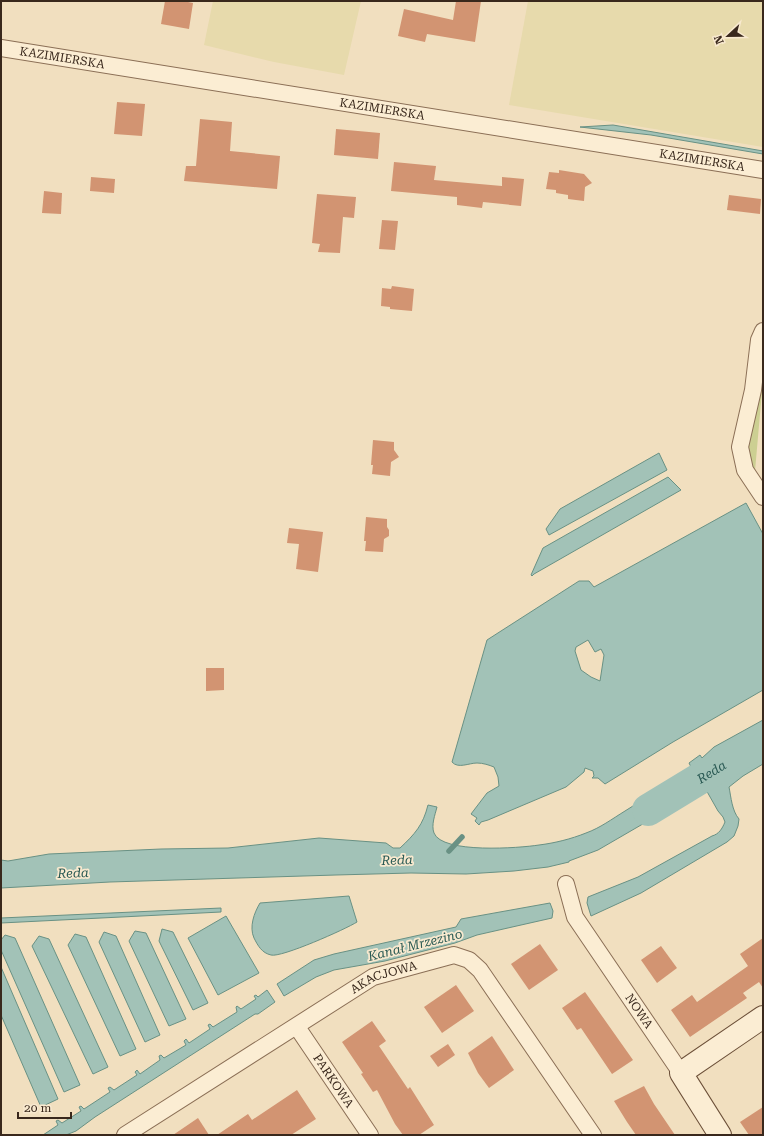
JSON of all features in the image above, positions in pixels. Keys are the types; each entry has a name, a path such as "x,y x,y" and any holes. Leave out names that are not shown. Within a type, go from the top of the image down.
{"street":[{"name":"KAZIMIERSKA","path":"1,48 763,170"},
{"path":"763,331 759,340 753,390 740,447 746,470 763,497"},
{"name":"NOWA","path":"566,884 575,917 681,1073 720,1135"},
{"name":"AKACJOWA","path":"136,1132 373,978 454,956 469,960 480,970 593,1135"},
{"path":"681,1073 763,1017"},
{"name":"PARKOWA","path":"297,1027 370,1135"}],"shaded area":[{"path":"213,1 361,1 344,75 274,62 204,45"},
{"path":"528,1 763,1 763,147 509,105"}],"green space":[{"path":"763,348 763,380 755,471 763,481 763,484 746,460"}],"water":[{"path":"613,125 763,151 763,154 651,135 580,127"},
{"path":"659,453 667,470 549,535 546,529 560,509"},
{"path":"668,477 681,490 532,576 531,575 543,548"},
{"path":"746,503 763,534 763,690 673,742 605,784 598,778 592,778 594,776 593,771 585,768 584,772 566,787 481,822 479,825 475,821 477,818 471,814 487,793 499,786 498,777 494,767 479,763 457,765 452,762 487,640 579,581 589,581 594,587","holes":["588,640 595,652 601,649 604,655 600,681 581,670 575,651 576,647"]},
{"name":"Reda","path":"763,720 763,764 743,776 729,787 733,808 739,819 734,836 727,842 641,893 591,916 587,903 588,897 638,877 720,831 725,822 723,817 705,788 703,789 691,770 692,769 689,763 700,755 702,758 714,747"},
{"name":"Reda","path":"679,777 691,796 598,850 569,862 548,867 466,874 411,873 336,875 110,882 1,888 1,860 8,861 49,854 161,849 228,848 319,838 386,843 393,848 400,848 418,829 424,818 428,805 437,807 433,823 434,833 440,840 451,844 466,847 500,848 545,844 569,839 596,829"},
{"path":"349,896 357,922 340,931 300,948 277,955 271,955 263,951 254,938 252,925 260,903"},
{"path":"550,903 553,911 552,918 477,935 455,943 385,961 334,970 316,977 284,996 277,984 314,960 334,954 456,927 461,919"},
{"path":"221,908 221,912 1,923 1,918"},
{"path":"226,916 259,973 218,995 188,938"},
{"path":"162,929 173,932 208,1003 193,1010 159,941"},
{"path":"135,931 146,933 186,1019 169,1026 129,941"},
{"path":"104,932 116,936 160,1035 145,1042 99,942"},
{"path":"75,934 86,937 136,1049 120,1056 68,945"},
{"path":"5,935 15,938 80,1085 64,1092 1,950 1,940"},
{"path":"39,936 49,939 108,1067 93,1074 32,946"},
{"path":"1,967 58,1099 41,1107 1,1015"},
{"path":"267,990 275,1002 258,1014 255,1014 95,1117 76,1131 66,1135 43,1135 58,1125 56,1121 58,1120 62,1123 81,1111 79,1107 81,1106 84,1109 110,1092 108,1088 110,1087 114,1090 137,1075 135,1072 137,1070 140,1074 160,1060 159,1056 161,1055 164,1058 186,1045 184,1041 186,1039 189,1043 210,1029 208,1025 210,1024 213,1027 237,1012 237,1006 241,1009 256,999 254,996 256,995 258,997"}],"building":[{"path":"165,1 183,1 193,3 189,29 161,24"},
{"path":"456,1 481,1 475,42 427,34 425,42 398,36 404,9 453,20"},
{"path":"117,102 145,104 142,136 114,134"},
{"path":"200,119 232,122 230,151 280,156 277,189 184,181 186,166 196,166"},
{"path":"336,129 380,133 378,159 334,155"},
{"path":"394,162 436,166 434,180 502,186 502,177 524,179 521,206 483,202 482,208 457,205 457,197 391,191"},
{"path":"559,170 584,174 592,183 585,187 584,201 568,199 568,195 556,193 556,190 546,189 549,172 559,173"},
{"path":"91,177 115,179 114,193 90,191"},
{"path":"44,191 62,193 61,214 42,213"},
{"path":"317,194 356,197 354,218 343,217 340,253 318,252 320,244 312,243"},
{"path":"729,195 761,199 760,214 727,210"},
{"path":"382,220 398,221 395,250 379,249"},
{"path":"392,286 414,289 412,311 390,309 390,307 381,306 382,288 391,289"},
{"path":"373,440 394,442 394,450 399,457 391,462 390,476 372,474 373,465 371,465"},
{"path":"366,517 387,519 389,536 384,539 383,552 365,551 366,541 364,541"},
{"path":"289,528 323,532 318,572 296,569 299,544 287,543"},
{"path":"206,668 224,668 224,690 206,691"},
{"path":"763,938 763,988 759,982 743,993 747,998 690,1037 671,1010 692,995 697,1002 748,966 740,954"},
{"path":"540,944 558,970 529,990 511,964"},
{"path":"661,946 677,968 657,983 641,960"},
{"path":"456,985 474,1011 442,1033 424,1007"},
{"path":"585,992 633,1060 612,1074 581,1028 577,1030 562,1008"},
{"path":"372,1021 386,1041 379,1046 408,1089 410,1087 434,1125 419,1135 403,1135 395,1124 377,1090 373,1092 361,1074 363,1073 342,1042"},
{"path":"492,1036 514,1070 489,1088 478,1073 468,1053"},
{"path":"448,1044 455,1055 438,1067 430,1056"},
{"path":"644,1086 675,1135 636,1135 627,1122 614,1101"},
{"path":"297,1090 316,1119 291,1135 217,1135 248,1114 252,1120"},
{"path":"763,1107 763,1135 749,1135 740,1122"},
{"path":"198,1118 209,1135 173,1135"}],"waterway":[{"name":"Kanał Mrzezino","path":"648,810 763,740"},
{"path":"449,851 462,837"}]}
